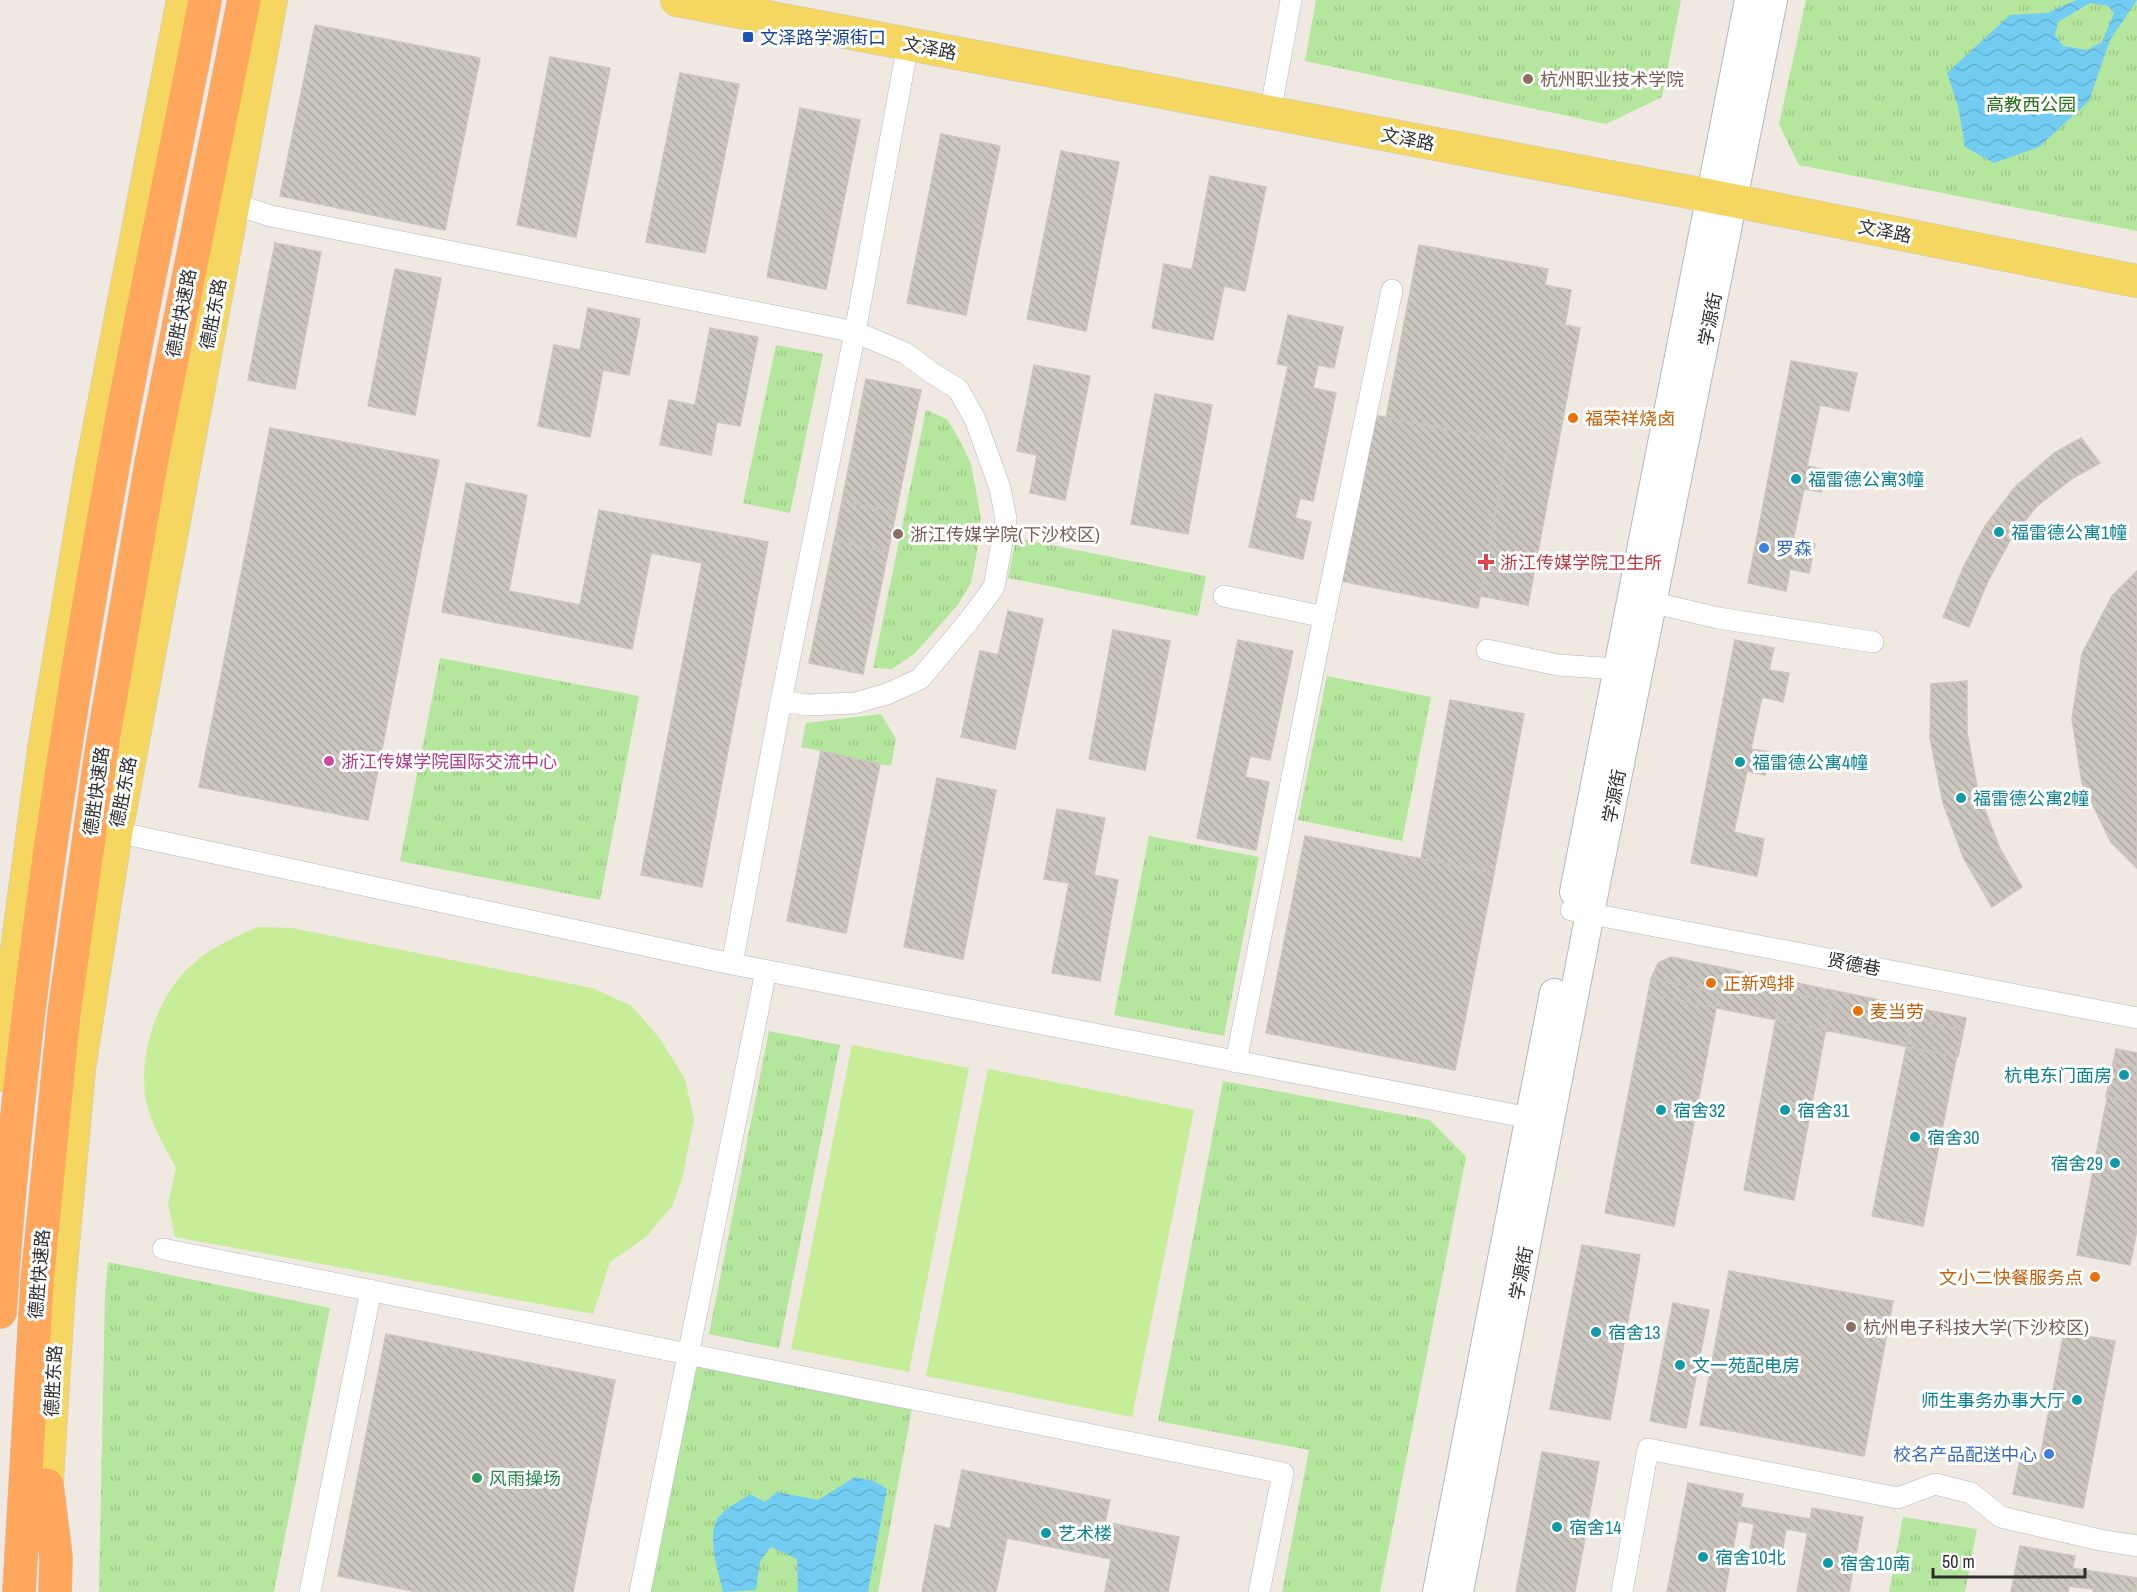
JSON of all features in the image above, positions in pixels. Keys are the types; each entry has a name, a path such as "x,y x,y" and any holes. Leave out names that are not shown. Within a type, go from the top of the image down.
{"highway":[{"name":"德胜快速路","path":"0,1312 29,1003 64,751 112,470 205,0"},
{"name":"德胜快速路","path":"19,1592 37,1282 66,1003 101,753 151,464 244,0"},
{"path":"47,1485 56,1557 55,1592"}],"main road":[{"path":"0,1075 44,749 90,470 183,0"},
{"name":"德胜东路","path":"40,1592 58,1287 79,1069 116,832 271,0"},
{"name":"文泽路","path":"677,0 1722,198 2137,281"},
{"name":"学源街","path":"1722,198 1749,0"},
{"name":"学源街","path":"1437,1592 1530,1118 1580,911 1722,198 1773,0"},
{"name":"学源街","path":"1459,1592 1580,911 1618,669 1642,600"}],"street":[{"path":"1270,113 1291,0"},
{"path":"732,964 781,701 855,332 908,44"},
{"path":"234,204 271,216 855,332 905,353 958,389 975,419 1000,488 1006,519 994,586 968,622 920,679 887,694 855,703 807,705 781,701"},
{"path":"1236,1062 1392,290"},
{"path":"1224,596 1325,617"},
{"path":"1642,600 1718,618 1873,642"},
{"path":"1487,650 1558,664 1618,669"},
{"path":"116,832 766,971 1530,1118"},
{"name":"贤德巷","path":"1580,911 2137,1018"},
{"path":"640,1592 766,971"},
{"path":"163,1249 1283,1473 1259,1592"},
{"path":"310,1592 371,1290"},
{"path":"1622,1592 1648,1449 1898,1498 1935,1484 1971,1493 2001,1517 2100,1540 2137,1546"}],"green space":[{"name":"杭州职业技术学院","path":"1316,0 1681,0 1662,97 1606,124 1305,61"},
{"name":"高教西公园","path":"1806,0 2137,0 2137,231 1799,165 1779,124"},
{"path":"776,345 823,354 790,513 743,503"},
{"path":"926,410 947,419 971,464 981,518 971,583 957,606 914,654 892,669 873,668"},
{"path":"1016,538 1206,576 1198,616 1008,578"},
{"path":"440,658 639,696 600,900 400,861"},
{"path":"1327,676 1431,697 1402,841 1298,820"},
{"path":"881,714 896,739 891,766 801,747 806,723"},
{"path":"1149,836 1259,857 1224,1036 1114,1015"},
{"path":"258,927 292,928 592,988 632,1006 660,1039 685,1079 694,1119 682,1179 672,1206 646,1237 610,1262 593,1314 175,1237 168,1204 176,1168 153,1122 144,1087 144,1068 152,1028 170,991 194,963 216,947"},
{"path":"769,1031 840,1045 779,1348 709,1334"},
{"path":"852,1045 969,1068 909,1372 791,1349"},
{"path":"988,1069 1194,1110 1132,1417 926,1376"},
{"path":"1223,1081 1430,1120 1466,1157 1380,1592 1282,1592 1309,1450 1158,1421"},
{"path":"108,1262 330,1308 274,1592 99,1592 105,1294"},
{"path":"688,1353 914,1398 878,1592 640,1592"},
{"path":"1903,1517 1977,1529 1965,1592 1889,1592"}],"water":[{"path":"2076,0 2137,0 2110,40 2089,101 2039,147 1994,163 1965,147 1958,106 1947,73 2010,15 2047,13","holes":["2090,3 2108,6 2114,13 2102,42 2087,50 2063,46 2055,35 2058,22"]},
{"path":"855,1477 874,1481 887,1489 868,1592 798,1592 797,1559 771,1547 760,1561 756,1590 723,1592 714,1553 713,1533 715,1524 725,1511 750,1494 765,1502 777,1492 818,1500"}],"building":[{"path":"315,25 480,58 445,230 280,196"},
{"path":"550,57 610,68 576,237 517,225"},
{"path":"680,73 739,84 705,253 646,242"},
{"path":"800,108 860,120 826,289 767,277"},
{"path":"941,134 1000,146 966,315 907,303"},
{"path":"1061,151 1119,162 1086,331 1027,319"},
{"path":"1210,176 1266,187 1245,291 1224,286 1213,340 1152,328 1164,264 1192,270"},
{"path":"275,243 321,252 295,389 248,380"},
{"path":"1419,245 1548,269 1545,285 1571,290 1565,325 1580,328 1528,605 1480,596 1509,441 1386,418"},
{"path":"395,269 441,278 415,415 368,406"},
{"path":"588,308 640,319 629,375 603,370 590,437 538,426 554,345 580,350"},
{"path":"1288,315 1343,327 1334,368 1318,365 1313,388 1336,393 1313,501 1300,498 1295,518 1311,522 1303,559 1249,547 1288,366 1277,364"},
{"path":"710,328 758,337 740,426 717,422 711,455 660,445 669,400 695,405"},
{"name":"福雷德公寓3幢","path":"1791,361 1857,373 1849,411 1820,405 1807,466 1826,470 1821,492 1804,489 1793,540 1815,544 1809,573 1790,569 1786,591 1748,583"},
{"path":"1034,365 1090,376 1065,500 1030,493 1037,455 1017,451"},
{"path":"866,379 921,390 896,512 842,501"},
{"path":"1155,394 1212,405 1188,534 1131,524"},
{"path":"1374,415 1509,441 1478,608 1341,581"},
{"name":"浙江传媒学院国际交流中心","path":"270,428 439,460 368,820 199,787"},
{"name":"福雷德公寓1幢","path":"2081,438 2100,463 2073,478 2037,506 2012,537 1987,583 1969,627 1943,617 1963,568 1985,526 2015,487 2054,453"},
{"path":"466,483 527,495 509,591 580,605 599,510 768,542 702,887 641,875 702,563 651,553 632,649 442,612"},
{"path":"842,501 896,512 888,552 834,541"},
{"path":"834,541 888,552 863,674 809,663"},
{"path":"2137,571 2137,868 2111,842 2082,783 2072,719 2082,654 2112,596"},
{"path":"1008,611 1043,619 1015,749 961,737 980,651 998,655"},
{"path":"1113,630 1170,641 1145,770 1089,759"},
{"path":"1238,640 1293,651 1270,760 1250,756 1245,777 1269,782 1256,850 1197,838"},
{"name":"福雷德公寓4幢","path":"1735,640 1774,648 1769,670 1789,673 1783,702 1762,697 1751,749 1770,752 1765,775 1747,771 1734,832 1764,839 1757,876 1691,863"},
{"name":"福雷德公寓2幢","path":"1967,681 1967,732 1978,792 2000,849 2022,887 1992,907 1964,859 1943,803 1930,738 1931,684"},
{"path":"1450,700 1524,714 1494,873 1421,859"},
{"path":"821,751 880,764 846,933 787,921"},
{"path":"937,778 996,790 963,959 904,947"},
{"path":"1057,809 1105,818 1094,875 1118,880 1100,981 1052,973 1069,883 1044,879"},
{"path":"1305,836 1494,873 1455,1070 1266,1033"},
{"path":"1671,957 1966,1018 1958,1057 1648,994 1658,963"},
{"name":"宿舍32","path":"1651,979 1719,993 1674,1226 1605,1213"},
{"name":"宿舍31","path":"1781,992 1831,1001 1794,1200 1744,1190"},
{"name":"宿舍30","path":"1912,1019 1962,1029 1923,1226 1872,1216"},
{"name":"杭电东门面房","path":"2116,1049 2137,1053 2137,1103 2106,1097"},
{"name":"宿舍29","path":"2114,1062 2137,1067 2137,1230 2130,1265 2077,1255"},
{"name":"宿舍13","path":"1582,1245 1640,1255 1610,1420 1550,1409"},
{"path":"1729,1271 1893,1301 1864,1456 1700,1425"},
{"name":"文一苑配电房","path":"1673,1303 1709,1310 1686,1428 1650,1421"},
{"name":"师生事务办事大厅","path":"2064,1332 2115,1341 2083,1508 2013,1494 2020,1459 2039,1463"},
{"name":"风雨操场","path":"386,1334 615,1380 573,1592 417,1592 338,1576"},
{"name":"宿舍14","path":"1542,1452 1599,1462 1575,1592 1516,1592"},
{"name":"艺术楼","path":"962,1470 1110,1500 1105,1522 1179,1537 1168,1592 1105,1592 1111,1559 1007,1538 996,1592 922,1592 935,1525 950,1529"},
{"name":"宿舍10北","path":"1688,1483 1743,1494 1725,1592 1667,1592"},
{"path":"1741,1507 1810,1519 1807,1533 1786,1529 1782,1554 1750,1548 1754,1524 1738,1521"},
{"name":"宿舍10南","path":"1812,1508 1863,1517 1849,1592 1797,1592"},
{"path":"2020,1546 2075,1556 2068,1592 2011,1592"},
{"path":"2072,1568 2137,1578 2136,1592 2093,1592 2094,1589 2069,1586"}],"place":[{"name":"文泽路学源街口","path":"748,37"},
{"name":"杭州职业技术学院","path":"1528,79"},
{"name":"福荣祥烧卤","path":"1573,418"},
{"name":"福雷德公寓3幢","path":"1796,479"},
{"name":"福雷德公寓1幢","path":"1999,532"},
{"name":"浙江传媒学院(下沙校区)","path":"898,534"},
{"name":"罗森","path":"1764,548"},
{"name":"浙江传媒学院卫生所","path":"1486,562"},
{"name":"浙江传媒学院国际交流中心","path":"329,761"},
{"name":"福雷德公寓4幢","path":"1740,762"},
{"name":"福雷德公寓2幢","path":"1961,798"},
{"name":"正新鸡排","path":"1711,983"},
{"name":"麦当劳","path":"1858,1011"},
{"name":"杭电东门面房","path":"2124,1075"},
{"name":"宿舍32","path":"1661,1110"},
{"name":"宿舍31","path":"1785,1110"},
{"name":"宿舍30","path":"1915,1137"},
{"name":"宿舍29","path":"2115,1163"},
{"name":"文小二快餐服务点","path":"2095,1277"},
{"name":"杭州电子科技大学(下沙校区)","path":"1851,1327"},
{"name":"宿舍13","path":"1596,1332"},
{"name":"文一苑配电房","path":"1680,1365"},
{"name":"师生事务办事大厅","path":"2077,1400"},
{"name":"校名产品配送中心","path":"2049,1454"},
{"name":"风雨操场","path":"477,1478"},
{"name":"宿舍14","path":"1557,1527"},
{"name":"艺术楼","path":"1046,1533"},
{"name":"宿舍10北","path":"1703,1557"},
{"name":"宿舍10南","path":"1828,1563"}]}
